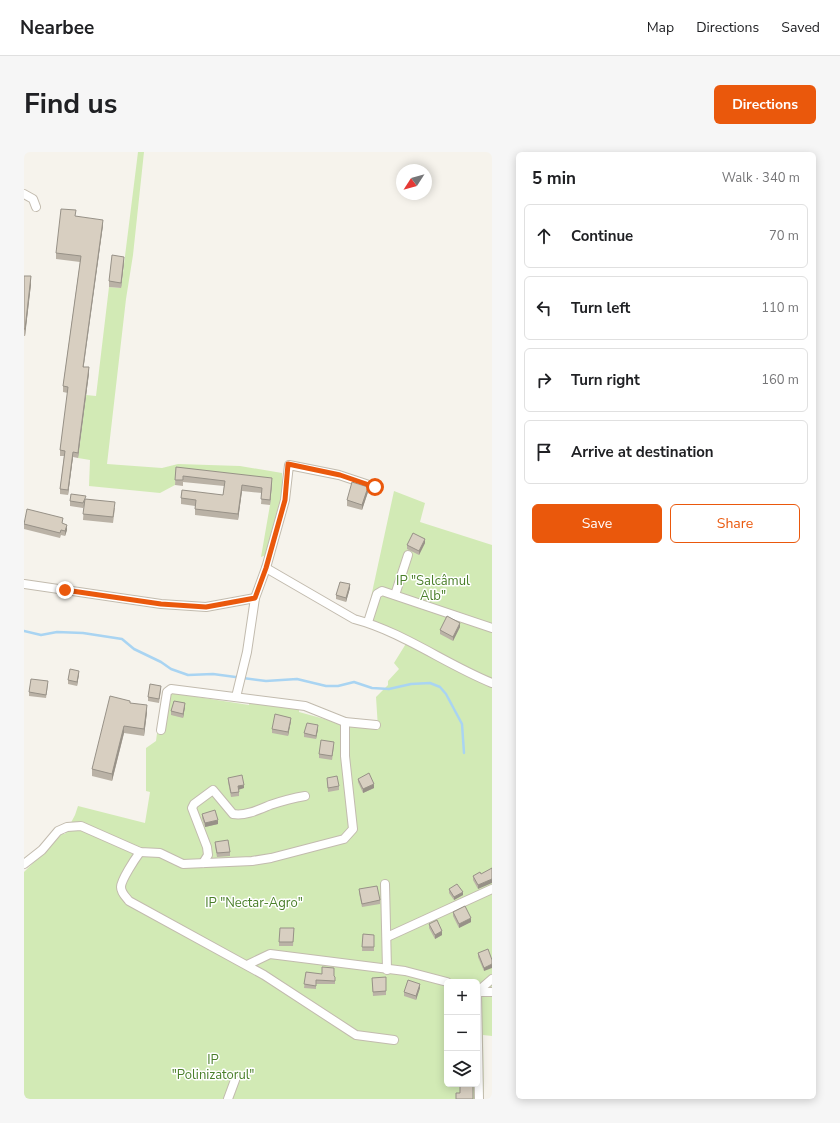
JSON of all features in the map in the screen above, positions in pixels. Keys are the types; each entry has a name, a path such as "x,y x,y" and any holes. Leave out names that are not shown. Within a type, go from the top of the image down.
{"street":[{"path":"24,194 32,199 36,207"},
{"path":"236,697 247,652 255,598 266,568 285,500 288,464 340,475 375,487"},
{"path":"395,595 408,555"},
{"path":"266,568 354,619 368,622 413,643 474,676 492,683"},
{"path":"24,584 168,604 206,607 255,598"},
{"path":"368,622 377,594 382,592 492,628"},
{"path":"161,730 165,698 167,692 171,689 305,706 345,722 376,726"},
{"path":"24,864 42,850 58,831 67,827 81,826 140,852 160,853 183,864 258,860 296,852 344,839 353,829 345,756 345,722"},
{"path":"204,863 208,855 207,847 192,808 194,804 213,790 233,814 239,815 292,798 305,796"},
{"path":"140,852 122,882 121,888 123,894 129,901 247,965 356,1035 394,1040"},
{"path":"385,884 387,970"},
{"path":"387,937 492,889"},
{"path":"247,965 270,954 404,971 444,981"},
{"path":"480,989 492,979"},
{"path":"480,992 492,992"},
{"path":"477,1015 479,1099"},
{"path":"228,1099 235,1080"}],"green space":[{"path":"138,152 144,152 133,255 126,299 107,464 162,468 178,464 240,466 282,473 283,493 266,555 261,557 270,505 272,483 176,473 175,485 160,493 89,486 90,460 78,458 86,395 96,396 109,287 121,288"},
{"path":"394,491 425,503 420,522 492,545 492,1036 483,1035 484,1099 24,1099 24,872 62,834 65,834 78,806 145,823 150,792 146,791 146,748 156,741 158,726 169,696 172,693 249,705 249,701 299,708 299,712 339,723 378,728 376,697 388,685 388,681 399,669 394,663 407,642 365,625"}],"building":[{"path":"61,209 76,210 75,216 103,220 83,367 89,367 78,453 73,452 68,490 60,489 65,451 60,450 68,387 63,386 81,256 56,253"},
{"path":"112,255 124,257 121,283 109,281"},
{"path":"24,276 31,276 25,329 24,329"},
{"path":"176,467 272,478 270,500 261,499 262,488 242,485 238,514 195,509 196,500 181,498 182,490 223,495 225,481 183,476 183,480 175,480"},
{"path":"352,482 368,487 362,505 347,500"},
{"path":"71,494 86,496 83,503 70,501"},
{"path":"85,499 115,502 113,517 83,514"},
{"path":"27,509 63,518 62,523 67,525 65,531 61,530 60,533 24,524"},
{"path":"413,533 425,539 419,551 407,545"},
{"path":"340,582 350,584 346,598 336,595"},
{"path":"447,616 460,623 453,637 440,630"},
{"path":"70,669 79,671 77,682 68,680"},
{"path":"31,679 48,681 46,695 29,692"},
{"path":"150,684 161,686 159,699 148,697"},
{"path":"110,696 130,701 130,703 147,705 144,729 124,726 112,774 92,769"},
{"path":"174,701 185,703 183,714 171,711"},
{"path":"275,714 291,718 288,732 272,729"},
{"path":"307,723 318,725 316,736 304,733"},
{"path":"321,740 334,742 332,756 319,754"},
{"path":"369,773 374,784 363,789 358,779"},
{"path":"242,775 244,785 238,786 239,792 231,793 228,778"},
{"path":"337,776 339,786 328,788 327,778"},
{"path":"215,810 218,820 205,823 202,814"},
{"path":"228,840 230,852 217,853 215,842"},
{"path":"492,868 492,879 478,885 473,876 480,872 481,874"},
{"path":"457,884 463,892 454,897 449,889"},
{"path":"377,886 380,900 362,904 359,889"},
{"path":"465,906 471,918 459,924 453,912"},
{"path":"437,920 442,931 435,935 429,924"},
{"path":"280,928 294,928 293,942 279,942"},
{"path":"363,934 374,935 374,947 362,947"},
{"path":"488,949 492,964 484,968 478,953"},
{"path":"322,967 334,968 335,981 316,980 316,986 304,984 306,972 322,974"},
{"path":"386,977 386,991 373,992 372,978"},
{"path":"408,980 420,984 416,996 404,992"},
{"path":"460,1087 473,1087 473,1099 456,1099 456,1093 460,1093"}],"waterway":[{"path":"24,631 41,635 57,632 83,633 122,639 134,649 161,662 171,669 188,675 213,674 266,681 297,679 326,686 338,686 354,682 372,688 389,689 411,684 430,683 440,687 446,694 462,724 464,753"}],"route":[{"path":"65,590 161,604 206,607 255,598 266,568 285,500 288,464 340,475 375,487"}],"park label":[{"name":"IP \"Salcâmul Alb\"","path":"433,588"},
{"name":"IP \"Nectar-Agro\"","path":"254,903"},
{"name":"IP \"Polinizatorul\"","path":"213,1068"}]}
